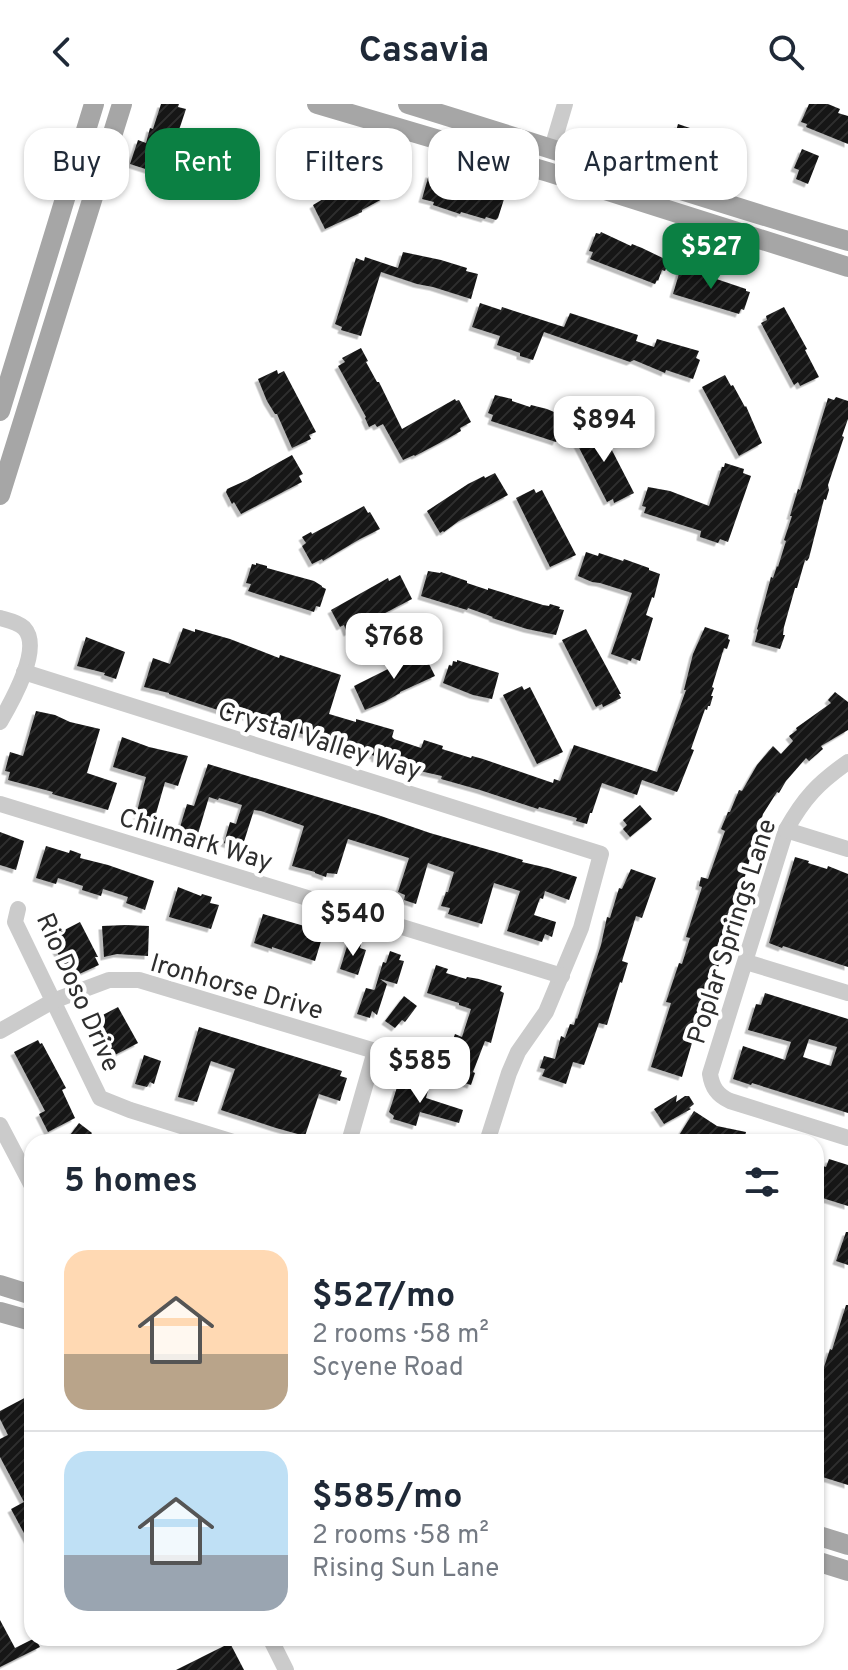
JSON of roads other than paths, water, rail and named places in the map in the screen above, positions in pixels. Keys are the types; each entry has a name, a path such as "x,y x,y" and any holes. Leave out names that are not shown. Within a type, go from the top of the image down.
{"main road":[{"path":"0,411 94,104"},
{"path":"0,495 122,104"},
{"path":"317,104 428,137"},
{"path":"408,104 848,241"},
{"path":"539,169 848,267"},
{"path":"0,1285 24,1292"},
{"path":"0,1312 24,1319"},
{"path":"824,1538 848,1545"},
{"path":"824,1564 848,1571"}],"street":[{"path":"539,168 552,148 565,104"},
{"path":"0,618 24,628 30,641 24,672 0,722"},
{"name":"Crystal Valley Way","path":"24,672 601,854 581,928 562,976"},
{"name":"Poplar Springs Lane","path":"848,762 814,788 799,806 786,830 710,1074 714,1089 730,1101 848,1138"},
{"name":"Chilmark Way","path":"0,804 562,976"},
{"path":"786,830 848,849"},
{"name":"Rio Doso Drive","path":"18,909 15,922 100,1098 186,1134"},
{"path":"746,962 848,993"},
{"path":"490,1134 518,1052 546,1012 562,976"},
{"name":"Ironhorse Drive","path":"0,1031 53,1001 109,980 139,980 375,1051 351,1134"},
{"path":"0,1125 24,1171"},
{"path":"274,1646 286,1670"}]}
